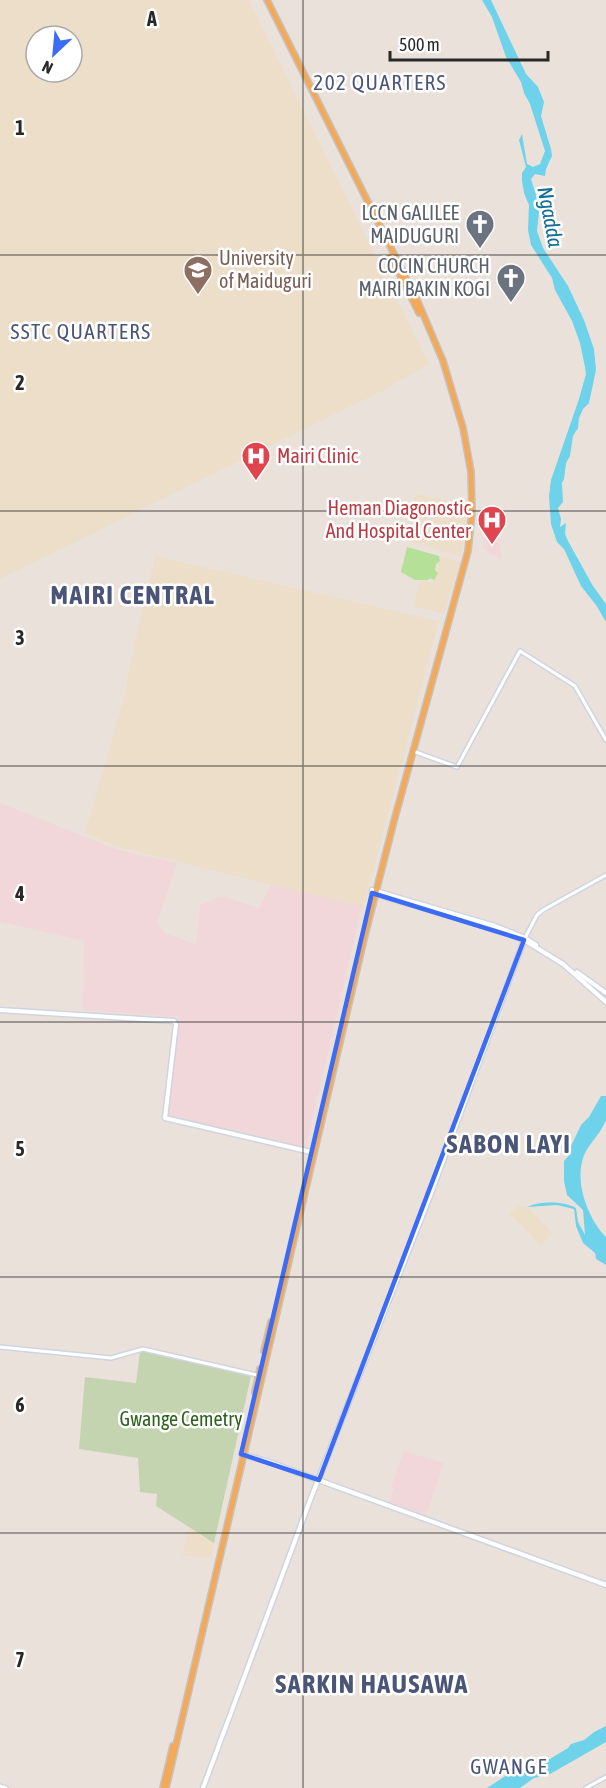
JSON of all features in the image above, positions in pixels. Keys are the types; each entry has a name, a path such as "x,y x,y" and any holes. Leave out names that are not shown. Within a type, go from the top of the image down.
{"highway":[{"path":"166,1788 374,892 462,568 469,501 463,435 446,376 417,308 265,0"},
{"path":"166,1788 258,1375 374,892 462,568"}],"main road":[{"path":"374,892 525,939 556,956 593,986 606,993"},
{"path":"525,939 563,964 606,1002"},
{"path":"203,1788 318,1480 430,1196 525,939"},
{"path":"0,1010 174,1021 176,1024 165,1118 311,1152"},
{"path":"242,1454 606,1584"}],"street":[{"path":"413,751 457,767 520,651 575,686 606,740"},
{"path":"525,939 537,915 543,910 606,875"},
{"path":"0,1347 111,1358 143,1349 258,1375"},
{"path":"586,1788 606,1777"},
{"path":"0,1786 6,1788"}],"highlighted area":[{"path":"372,893 524,940 319,1480 241,1454"}],"shaded area":[{"name":"University of Maiduguri","path":"0,0 249,0 429,364 386,389 0,579"},
{"path":"416,494 468,505 461,557 406,540"},
{"name":"Heman Diagonostic And Hospital Center","path":"497,525 502,560 483,549 485,528"},
{"path":"155,556 439,621 363,908 114,846 85,833 124,697"},
{"path":"441,556 461,562 444,614 414,606 420,580 433,584"},
{"path":"0,803 116,849 177,863 157,923 165,933 196,944 200,905 221,896 259,908 271,885 362,906 306,1148 165,1115 168,1109 180,1017 82,1010 84,941 0,922"},
{"path":"518,1206 528,1207 552,1233 541,1246 509,1214"},
{"path":"404,1451 444,1463 426,1516 389,1502 394,1489 391,1487"},
{"path":"189,1527 214,1543 211,1559 182,1555"}],"green space":[{"path":"407,547 439,556 440,561 436,564 435,570 438,573 434,580 430,578 415,580 401,572"},
{"name":"Gwange Cemetry","path":"140,1351 251,1376 214,1543 156,1506 157,1494 140,1492 138,1458 79,1449 85,1377 136,1383"}],"water":[{"path":"482,0 491,0 526,74 538,87 544,102 541,116 552,156 545,176 535,174 531,179 539,212 537,231 543,248 568,286 584,320 594,349 596,370 589,403 583,409 578,428 573,436 562,483 563,502 558,508 561,519 560,527 566,523 565,534 568,541 593,586 606,604 606,622 581,586 564,549 557,542 551,524 549,496 551,480 586,374 580,343 572,321 555,290 552,278 531,245 528,230 529,205 522,181 522,173 526,167 519,140 522,134 527,164 533,167 540,164 545,151 521,82 506,57 492,17"},
{"path":"601,1096 606,1096 606,1120 582,1161 581,1185 593,1219 606,1237 606,1265 596,1259 595,1253 583,1243 576,1226 574,1209 557,1205 527,1207 552,1203 576,1208 578,1222 585,1235 583,1210 567,1195 564,1161 569,1155 581,1125 589,1117"},
{"path":"606,1726 606,1742 550,1774 534,1778 520,1788 487,1788 510,1773 540,1765 571,1744 584,1740"}],"place":[{"name":"LCCN GALILEE MAIDUGURI","path":"480,250"},
{"name":"University of Maiduguri","path":"198,296"},
{"name":"COCIN CHURCH MAIRI BAKIN KOGI","path":"511,304"},
{"name":"Mairi Clinic","path":"256,482"},
{"name":"Heman Diagonostic And Hospital Center","path":"492,546"}],"district":[{"name":"202 QUARTERS","path":"380,83"},
{"name":"SSTC QUARTERS","path":"81,332"},
{"name":"MAIRI CENTRAL","path":"133,595"},
{"name":"SABON LAYI","path":"509,1144"},
{"name":"SARKIN HAUSAWA","path":"372,1684"},
{"name":"GWANGE","path":"509,1767"}],"water label":[{"name":"Ngadda","path":"550,217"}]}
